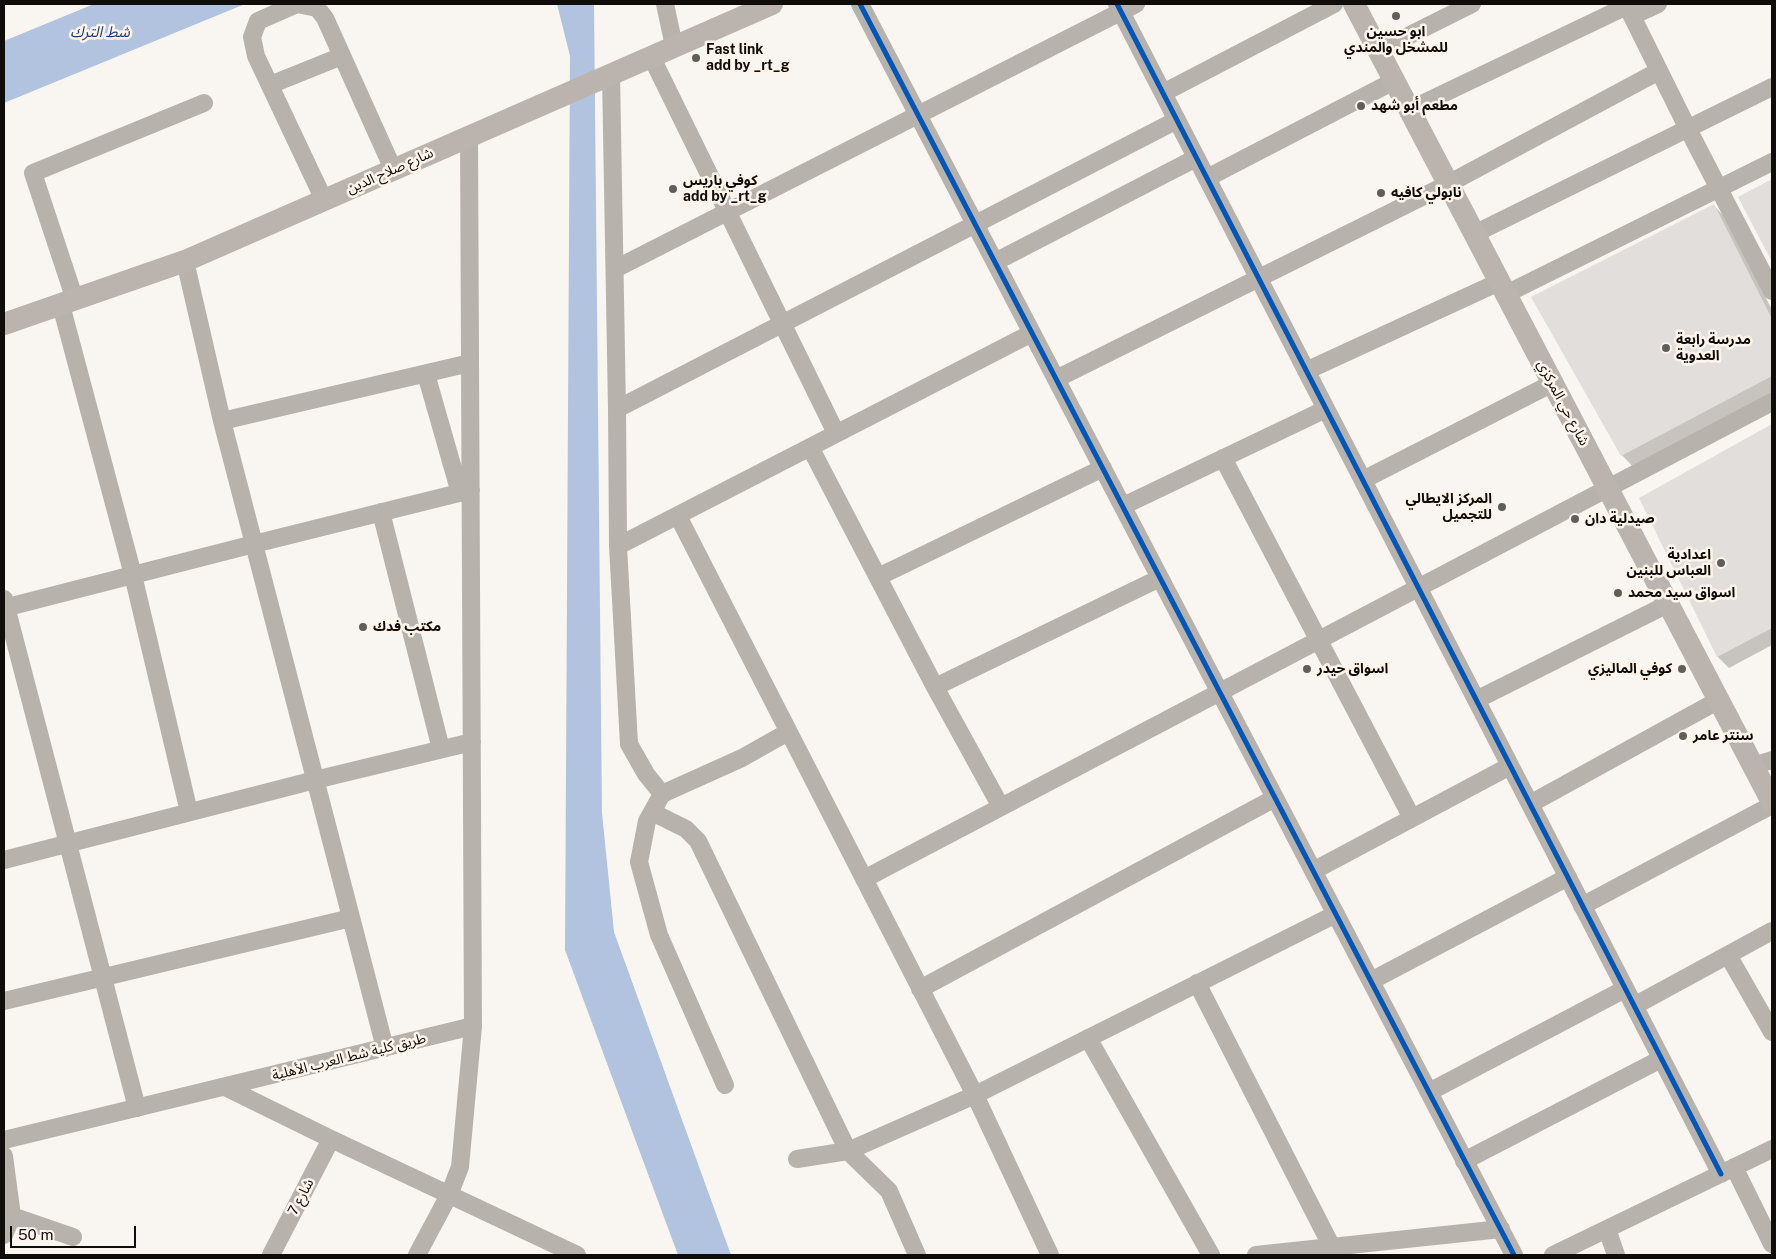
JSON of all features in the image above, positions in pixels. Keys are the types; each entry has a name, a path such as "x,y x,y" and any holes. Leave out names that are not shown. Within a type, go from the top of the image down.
{"main road":[{"name":"شارع صلاح الدين","path":"4,324 185,261 772,4"},
{"name":"شارع حي المركزي","path":"1354,4 1719,700 1763,763 1772,803"}],"street":[{"path":"324,200 256,56 252,37 258,21 297,4 316,8 325,18 393,169"},
{"path":"665,4 674,46"},
{"path":"860,4 1514,1255"},
{"path":"1163,93 1334,4"},
{"path":"1378,51 1472,4"},
{"path":"1409,110 1628,9 1658,4"},
{"path":"615,269 918,115 1125,6 1176,120 1661,1058 1772,1244"},
{"path":"1628,9 1772,291"},
{"path":"270,86 342,56"},
{"path":"651,56 836,434"},
{"path":"1056,379 1448,184 1659,71"},
{"path":"611,74 618,546 629,744 646,774 662,794"},
{"path":"1207,178 1394,81"},
{"path":"1474,234 1772,87"},
{"path":"189,812 68,303 33,173 204,103"},
{"path":"617,409 1176,120"},
{"path":"417,1255 449,1195 460,1167 473,1026 472,742 465,492 470,364 470,136"},
{"path":"995,262 1196,158"},
{"path":"1306,371 1503,288 1772,162"},
{"path":"185,261 222,421 384,1048"},
{"path":"618,546 1032,333"},
{"path":"222,421 470,364"},
{"path":"426,374 465,492"},
{"path":"1363,480 1553,383"},
{"path":"864,879 1772,402"},
{"path":"1123,506 1326,409"},
{"path":"810,447 935,687 1001,807"},
{"path":"1224,458 1412,818"},
{"path":"878,577 1103,468"},
{"path":"137,1108 5,605 465,492"},
{"path":"381,512 442,749"},
{"path":"678,516 974,1095 1050,1255"},
{"path":"935,687 1160,578"},
{"path":"1476,700 1668,604"},
{"path":"1530,804 1719,700"},
{"path":"725,1085 659,935 640,862 646,821 662,794 742,758 788,732"},
{"path":"4,860 315,780 472,742"},
{"path":"1313,871 1510,766"},
{"path":"920,988 1275,798"},
{"path":"1582,906 1772,803"},
{"path":"652,812 686,829 698,841 848,1151 889,1191 917,1255"},
{"path":"1371,981 1568,878"},
{"path":"797,1159 848,1151 974,1095 1336,914"},
{"path":"4,1001 351,918"},
{"path":"1634,1006 1772,931"},
{"path":"1728,955 1772,1032"},
{"path":"1197,984 1334,1251"},
{"path":"1429,1092 1626,989"},
{"name":"طريق كلية شط العرب الأهلية","path":"4,1140 473,1026"},
{"path":"1088,1038 1211,1255"},
{"path":"1464,1161 1661,1058"},
{"path":"226,1087 331,1139 577,1255"},
{"name":"شارع 7","path":"271,1255 331,1139"},
{"path":"1553,1255 1772,1149"},
{"path":"4,1156 12,1216 4,1234"},
{"path":"12,1216 73,1237"},
{"path":"1256,1255 1334,1251 1501,1229"},
{"path":"1607,1229 1616,1255"}],"water":[{"name":"شط الترك","path":"94,4 245,4 4,103 4,41"},
{"path":"557,4 594,4 602,813 614,932 731,1255 678,1255 565,950 570,56"}],"building":[{"path":"1772,179 1772,262 1738,197"},
{"name":"مدرسة رابعة العدوية","path":"1714,204 1772,319 1772,376 1621,456 1531,297"},
{"name":"اعدادية العباس للبنين","path":"1772,424 1772,628 1717,657 1639,498"}],"cycle path":[{"path":"860,4 1514,1255"},
{"path":"1117,4 1721,1174"}],"place":[{"name":"ابو حسين للمشخل والمندي","path":"1396,16"},
{"name":"Fast link add by _rt_g","path":"696,58"},
{"name":"مطعم أبو شهد","path":"1361,106"},
{"name":"كوفي باريس add by _rt_g","path":"673,189"},
{"name":"نابولي كافيه","path":"1381,193"},
{"name":"مدرسة رابعة العدوية","path":"1666,348"},
{"name":"المركز الايطالي للتجميل","path":"1502,507"},
{"name":"صيدلية دان","path":"1575,519"},
{"name":"اعدادية العباس للبنين","path":"1721,563"},
{"name":"اسواق سيد محمد","path":"1618,593"},
{"name":"مكتب فدك","path":"363,627"},
{"name":"اسواق حيدر","path":"1307,669"},
{"name":"كوفي الماليزي","path":"1682,669"},
{"name":"سنتر عامر","path":"1683,736"}]}
